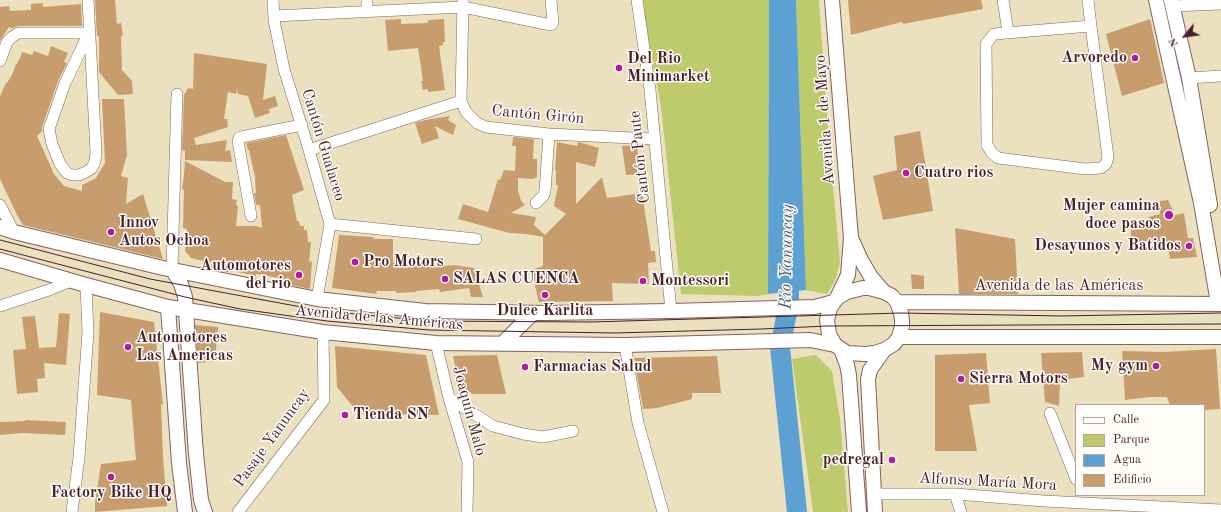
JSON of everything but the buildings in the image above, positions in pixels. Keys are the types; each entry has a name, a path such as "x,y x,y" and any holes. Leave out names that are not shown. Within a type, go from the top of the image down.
{"main road":[{"name":"Avenida 1 de Mayo","path":"832,0 851,238 848,275 835,300"},
{"path":"1156,0 1201,203 1220,303"},
{"path":"1172,3 1189,78 1221,269"},
{"name":"Avenida de las Américas","path":"0,227 14,232 163,268 317,299 425,311 533,313 815,307 835,300 847,292 863,288 884,292 892,296 897,302 1220,303"},
{"name":"Avenida 1 de Mayo","path":"851,238 871,277 884,292"},
{"name":"Avenida de las Américas","path":"0,260 168,307 323,332 436,343 625,345 810,340 838,347 847,353 865,354 884,350 894,344 899,338"},
{"path":"172,269 185,297 196,454 201,500 205,512"},
{"path":"835,300 828,314 827,326 829,334 847,364 850,375 859,512"},
{"path":"897,302 902,320 899,338 1221,337"},
{"path":"168,307 179,463 185,512"},
{"path":"502,344 533,313"},
{"path":"875,512 868,379 870,370 884,350"}],"street":[{"path":"88,0 96,152 95,161 92,168 79,175 72,175 67,173 60,164 52,144 49,129 65,83 89,34"},
{"name":"Cantón Gualaceo","path":"273,0 274,16 284,69 302,125 330,224 317,299"},
{"path":"367,0 367,12"},
{"path":"274,16 367,12 463,3 552,24 551,0"},
{"name":"Cantón Paute","path":"637,0 650,90 671,311"},
{"path":"1003,0 1008,32"},
{"path":"1088,0 1108,157 1106,164 1102,168 1085,169 998,158 992,153 988,145 986,44 994,34 1091,26"},
{"path":"309,150 461,101 463,3"},
{"path":"1172,3 1221,4"},
{"path":"0,61 7,42 18,33 89,34"},
{"path":"1189,78 1221,76"},
{"path":"172,269 177,94"},
{"name":"Cantón Girón","path":"461,101 470,118 480,125 549,134 654,139"},
{"path":"251,216 238,141 239,138 302,125"},
{"path":"536,203 543,196 545,189 549,134"},
{"path":"0,205 14,232"},
{"path":"330,224 476,239"},
{"path":"0,306 71,281"},
{"path":"72,512 79,457 88,332 86,285"},
{"name":"Pasaje Yanuncay","path":"238,512 324,400 323,332"},
{"name":"Joaquín Malo","path":"436,343 449,398 468,462 467,512"},
{"path":"625,345 638,423 663,512"},
{"path":"449,398 493,426 523,434 543,437 573,431"},
{"path":"1050,412 1075,476"},
{"name":"Alfonso María Mora","path":"874,494 955,494 1046,507 1084,499 1131,506 1221,510"},
{"path":"955,494 961,512"},
{"path":"1126,496 1131,506"}],"green space":[{"path":"643,0 769,0 768,294 758,296 681,294 661,107 646,27"},
{"path":"796,0 819,0 828,130 840,263 835,281 827,294 806,290"},
{"path":"816,355 832,371 840,419 848,512 813,512 792,359"}],"water":[{"path":"769,0 796,0 806,290 768,294"}],"waterway":[{"name":"Río Yanuncay","path":"789,266 789,303 780,347 797,512"}],"tram line":[{"path":"0,240 150,279 323,311 430,321 590,322 901,313 1061,316 1221,313"},
{"path":"0,249 185,297 240,309 327,321 429,330 615,333 827,326 1221,324"}],"place":[{"name":"Arvoredo","path":"1135,58"},
{"name":"Del Rio Minimarket","path":"619,68"},
{"name":"Cuatro rios","path":"906,173"},
{"name":"Mujer camina doce pasos","path":"1169,215"},
{"name":"Innov Autos Ochoa","path":"111,232"},
{"name":"Desayunos y Batidos","path":"1189,246"},
{"name":"Pro Motors","path":"355,262"},
{"name":"Automotores del rio","path":"299,275"},
{"name":"SALAS CUENCA","path":"445,279"},
{"name":"Montessori","path":"643,281"},
{"name":"Dulce Karlita","path":"545,295"},
{"name":"Automotores Las Americas","path":"128,347"},
{"name":"My gym","path":"1156,366"},
{"name":"Farmacias Salud","path":"525,367"},
{"name":"Sierra Motors","path":"961,379"},
{"name":"Tienda SN","path":"345,415"},
{"name":"pedregal","path":"892,460"},
{"name":"Factory Bike HQ","path":"111,477"}]}
